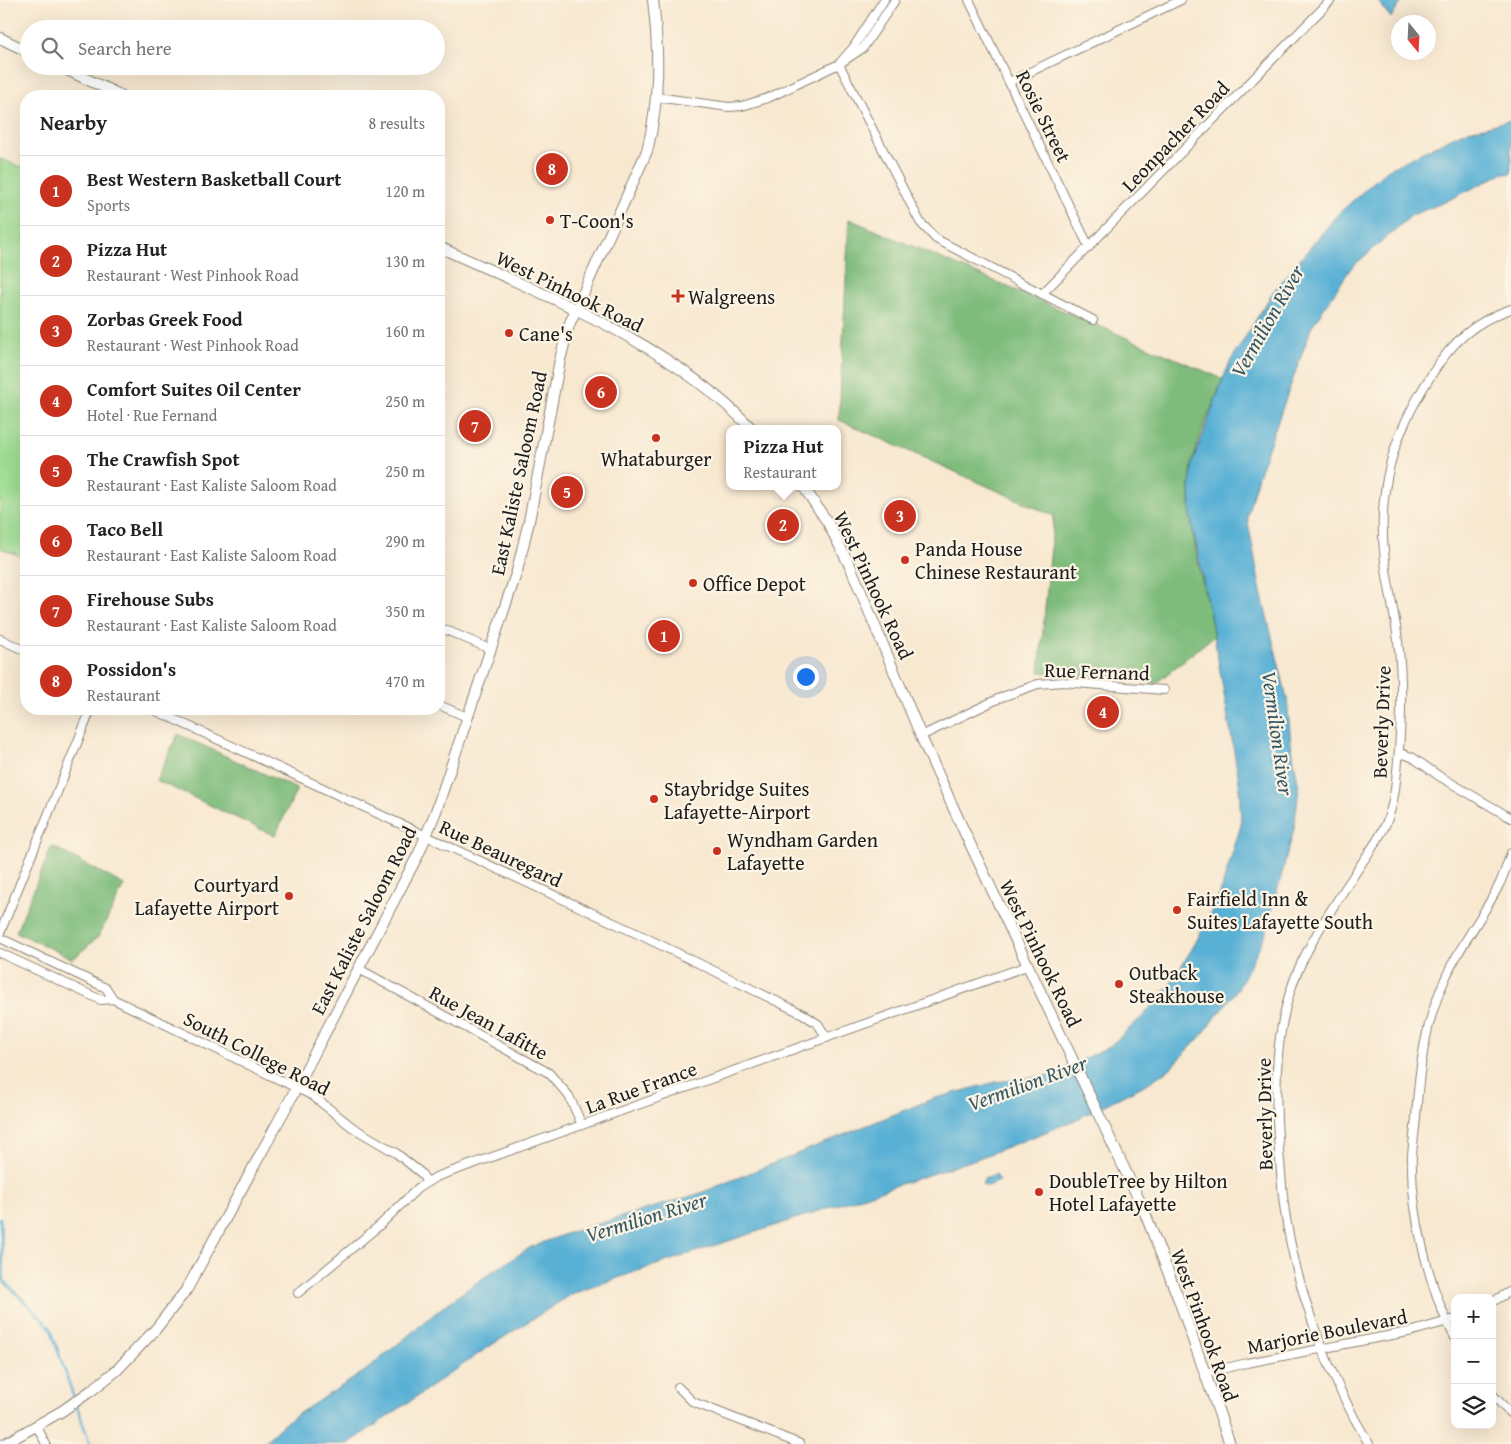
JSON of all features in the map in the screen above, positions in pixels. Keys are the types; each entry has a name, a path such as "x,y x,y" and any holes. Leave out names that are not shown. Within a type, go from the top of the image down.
{"main road":[{"name":"East Kaliste Saloom Road","path":"4,1444 62,1411 117,1370 155,1330 187,1289 296,1087 426,836 524,543 560,360 575,310 642,166 653,127 658,58 653,0"},
{"path":"1,41 20,48"},
{"path":"78,75 109,90"},
{"name":"West Pinhook Road","path":"445,250 575,310 635,341 676,366 721,399 748,425"},
{"name":"West Pinhook Road","path":"806,490 828,523 851,568 921,736 1143,1208 1206,1373 1230,1444"}],"street":[{"path":"839,64 853,48 884,0"},
{"path":"656,97 718,106 742,106 768,98 839,64 863,48 895,0"},
{"name":"Rosie Street","path":"969,0 1089,247"},
{"path":"1009,82 1181,0"},
{"name":"Leonpacher Road","path":"1042,294 1331,0"},
{"path":"839,64 925,230 936,239 1093,320"},
{"name":"Beverly Drive","path":"1369,1444 1341,1393 1323,1349 1296,1266 1285,1212 1277,1121 1280,1039 1289,997 1300,967 1353,876 1374,848 1385,829 1393,797 1400,753 1399,644 1383,542 1386,483 1390,463 1417,394 1442,357 1472,327 1490,316 1511,309"},
{"path":"445,630 490,649"},
{"path":"0,639 20,648"},
{"name":"Rue Fernand","path":"921,736 1022,688 1044,683 1063,682 1164,690"},
{"path":"445,708 467,717"},
{"path":"0,933 89,715"},
{"name":"Rue Beauregard","path":"165,715 803,1014 818,1024 827,1038"},
{"path":"1400,753 1412,757 1439,776 1511,818"},
{"path":"1451,1330 1420,1240 1415,1214 1412,1155 1418,1079 1425,1035 1446,977 1461,946 1498,885 1511,853"},
{"name":"South College Road","path":"0,938 106,988 113,999"},
{"name":"South College Road","path":"0,953 101,1000 113,999 296,1087 326,1105 352,1128 396,1153 417,1169 427,1182"},
{"name":"La Rue France","path":"298,1293 380,1225 427,1182 1028,966"},
{"name":"Rue Jean Lafitte","path":"358,969 549,1073 569,1096 582,1125"},
{"path":"1496,1300 1511,1291"},
{"name":"Marjorie Boulevard","path":"1206,1373 1451,1321"},
{"path":"678,1387 692,1402 800,1444"},
{"path":"1496,1398 1511,1414"},
{"path":"36,1425 46,1444"}],"green space":[{"path":"0,159 20,167 20,556 0,548"},
{"path":"849,219 1223,379 1202,431 1191,471 1190,485 1194,542 1214,636 1156,683 1039,672 1054,516 839,420"},
{"path":"656,624 680,635 673,649 649,638"},
{"path":"178,734 297,789 275,836 156,780"},
{"path":"52,846 124,885 99,936 73,959 16,932"}],"water":[{"path":"1377,0 1403,0 1393,15 1391,15 1391,18"},
{"name":"Vermilion River","path":"1511,120 1511,174 1503,173 1445,202 1412,215 1351,268 1312,326 1258,476 1247,516 1261,592 1287,698 1291,744 1299,788 1294,829 1266,933 1239,987 1203,1034 1172,1067 1150,1082 1071,1122 979,1158 572,1294 487,1348 348,1444 262,1444 287,1421 365,1371 444,1306 531,1247 571,1232 698,1194 932,1099 996,1082 1052,1075 1110,1046 1142,1017 1169,986 1195,944 1220,894 1241,825 1239,781 1214,636 1191,519 1190,484 1193,462 1223,379 1230,362 1273,292 1338,214 1387,170 1461,133"},
{"path":"996,1174 999,1181 987,1186 982,1184 984,1178"}],"waterway":[{"path":"0,1218 4,1281 50,1327 74,1398"},
{"path":"76,1404 90,1444"}],"place":[{"name":"Possidon's","path":"552,169"},
{"name":"T-Coon's","path":"550,220"},
{"name":"Walgreens","path":"678,296"},
{"name":"Cane's","path":"509,333"},
{"name":"Taco Bell","path":"601,392"},
{"name":"Firehouse Subs","path":"475,426"},
{"name":"Whataburger","path":"656,438"},
{"name":"The Crawfish Spot","path":"567,492"},
{"name":"Zorbas Greek Food","path":"900,516"},
{"name":"Pizza Hut","path":"783,525"},
{"name":"Panda House Chinese Restaurant","path":"905,560"},
{"name":"Office Depot","path":"693,583"},
{"name":"Best Western Basketball Court","path":"664,636"},
{"name":"Comfort Suites Oil Center","path":"1103,712"},
{"name":"Staybridge Suites Lafayette-Airport","path":"654,799"},
{"name":"Wyndham Garden Lafayette","path":"717,851"},
{"name":"Courtyard Lafayette Airport","path":"289,896"},
{"name":"Fairfield Inn & Suites Lafayette South","path":"1177,910"},
{"name":"Outback Steakhouse","path":"1119,984"},
{"name":"DoubleTree by Hilton Hotel Lafayette","path":"1039,1192"}]}
